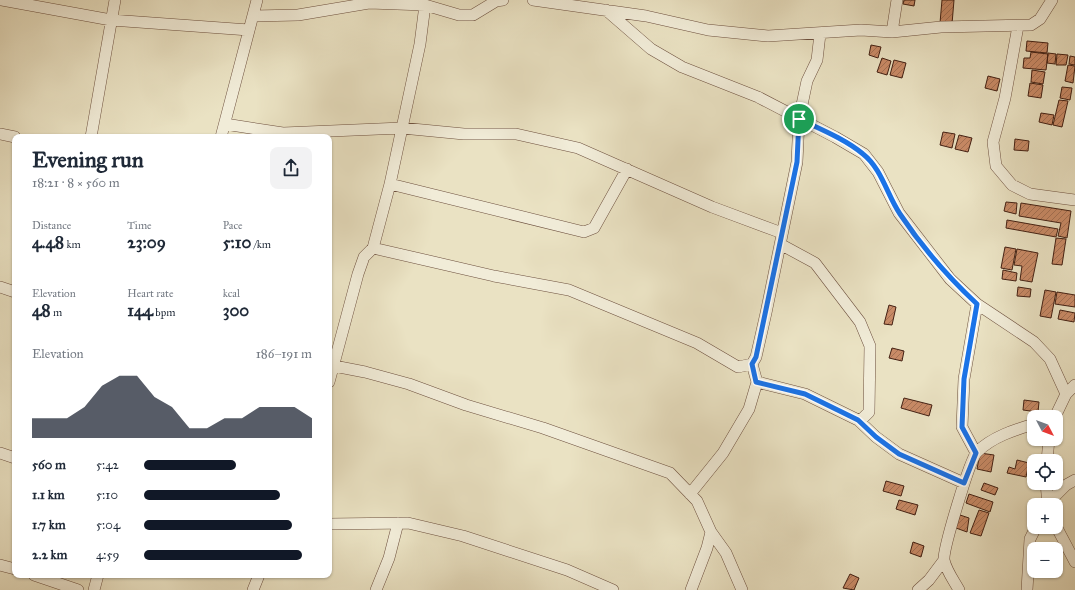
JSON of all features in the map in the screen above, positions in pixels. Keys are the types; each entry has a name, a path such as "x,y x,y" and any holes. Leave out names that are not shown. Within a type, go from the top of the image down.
{"street":[{"path":"2,0 111,20 249,30"},
{"path":"92,134 115,0"},
{"path":"222,134 257,0"},
{"path":"253,16 298,15 370,1 425,5 459,15 473,15 498,0"},
{"path":"532,0 646,16 708,30 768,36 820,34 861,30 892,32 941,27 1031,25 1040,19 1052,0"},
{"path":"892,32 897,0"},
{"path":"332,362 364,257 373,248 390,184 420,44 425,5"},
{"path":"606,10 651,49 676,64 758,98 835,136 864,154 878,172 899,213 950,279 977,304 1034,342 1050,359 1066,394"},
{"path":"1018,26 1005,98 993,142 996,166 1012,185 1030,194 1075,200"},
{"path":"690,494 723,453 749,409 756,382 752,364 756,357 797,162 799,119 807,81 817,60 820,34"},
{"path":"225,124 283,133 402,128 464,134 516,134 578,148 712,207 782,233"},
{"path":"0,134 12,136"},
{"path":"390,184 584,232 594,228 627,169"},
{"path":"780,244 815,263 860,322 870,346 870,353 868,412 863,418 858,420"},
{"path":"373,248 494,276 569,290 697,343 738,367 752,364"},
{"path":"0,287 12,291"},
{"path":"976,453 962,427 964,379 977,304"},
{"path":"332,365 365,372 409,384 466,405 595,446 670,473 697,501 711,532 726,553 742,590"},
{"path":"756,382 805,394 858,420 876,437 899,454 964,483"},
{"path":"1058,410 1066,394 1075,385"},
{"path":"959,590 944,560 945,548 964,483 976,453 1008,433 1027,426"},
{"path":"0,452 12,457"},
{"path":"1053,498 1066,485 1075,480"},
{"path":"332,524 398,523 464,536 567,570 611,590"},
{"path":"376,590 389,558 398,523"},
{"path":"690,590 707,548 711,532"},
{"path":"1027,590 1030,539 1032,534"},
{"path":"1060,534 1075,562"},
{"path":"918,590 929,580 944,560"},
{"path":"0,565 12,568"},
{"path":"43,578 78,590"},
{"path":"94,590 97,578"},
{"path":"253,590 257,578"}],"building":[{"path":"904,0 915,0 914,6 903,4"},
{"path":"942,0 954,0 952,24 940,23"},
{"path":"1027,41 1048,43 1047,53 1026,51"},
{"path":"871,45 881,47 878,58 869,55"},
{"path":"1031,52 1048,54 1046,70 1023,68 1024,58 1030,58"},
{"path":"1048,53 1056,54 1055,64 1047,63"},
{"path":"1057,54 1068,55 1066,65 1056,65"},
{"path":"1070,56 1075,57 1075,65 1069,64"},
{"path":"882,58 891,61 887,75 877,72"},
{"path":"894,60 906,63 902,78 890,75"},
{"path":"1068,65 1075,66 1073,83 1065,81"},
{"path":"1032,70 1045,72 1043,84 1031,82"},
{"path":"988,76 1000,79 997,91 985,88"},
{"path":"1030,83 1043,85 1041,98 1028,96"},
{"path":"1062,87 1072,88 1070,100 1060,98"},
{"path":"1059,100 1068,101 1062,127 1053,125"},
{"path":"1041,113 1054,115 1052,125 1039,122"},
{"path":"943,132 955,134 952,148 940,145"},
{"path":"959,135 972,138 968,152 955,149"},
{"path":"1015,139 1029,141 1028,151 1014,150"},
{"path":"1006,202 1017,203 1016,214 1004,211"},
{"path":"1021,203 1071,211 1067,238 1058,236 1061,223 1019,216"},
{"path":"1007,220 1058,229 1056,237 1006,228"},
{"path":"1056,238 1066,239 1062,265 1052,264"},
{"path":"1005,247 1016,249 1012,270 1001,268"},
{"path":"1017,249 1038,253 1032,282 1020,280 1022,266 1014,265"},
{"path":"1003,270 1017,273 1016,281 1002,279"},
{"path":"1018,287 1031,289 1030,297 1017,296"},
{"path":"1045,290 1056,292 1051,318 1040,316"},
{"path":"1057,292 1075,295 1075,307 1055,304"},
{"path":"889,305 896,307 892,325 884,324"},
{"path":"1060,310 1075,313 1074,322 1058,319"},
{"path":"892,348 904,351 902,361 889,358"},
{"path":"904,398 932,405 929,416 901,408"},
{"path":"1024,400 1039,402 1038,410 1023,410"},
{"path":"980,453 994,455 991,472 977,469"},
{"path":"1017,460 1027,462 1026,477 1007,473 1009,467 1015,469"},
{"path":"886,481 904,486 901,496 883,491"},
{"path":"984,483 998,488 995,495 981,490"},
{"path":"969,494 993,502 990,512 966,503"},
{"path":"899,500 918,505 915,515 896,509"},
{"path":"979,510 989,513 981,536 970,533"},
{"path":"960,515 969,518 967,532 956,528"},
{"path":"913,542 924,546 921,557 910,553"},
{"path":"850,574 859,578 854,590 843,588"}],"route":[{"path":"799,119 835,136 864,154 878,172 899,213 950,279 977,304 964,379 962,427 976,453 964,483 899,454 876,437 858,420 805,394 756,382 752,364 756,357 766,313 797,162 799,119"}]}
